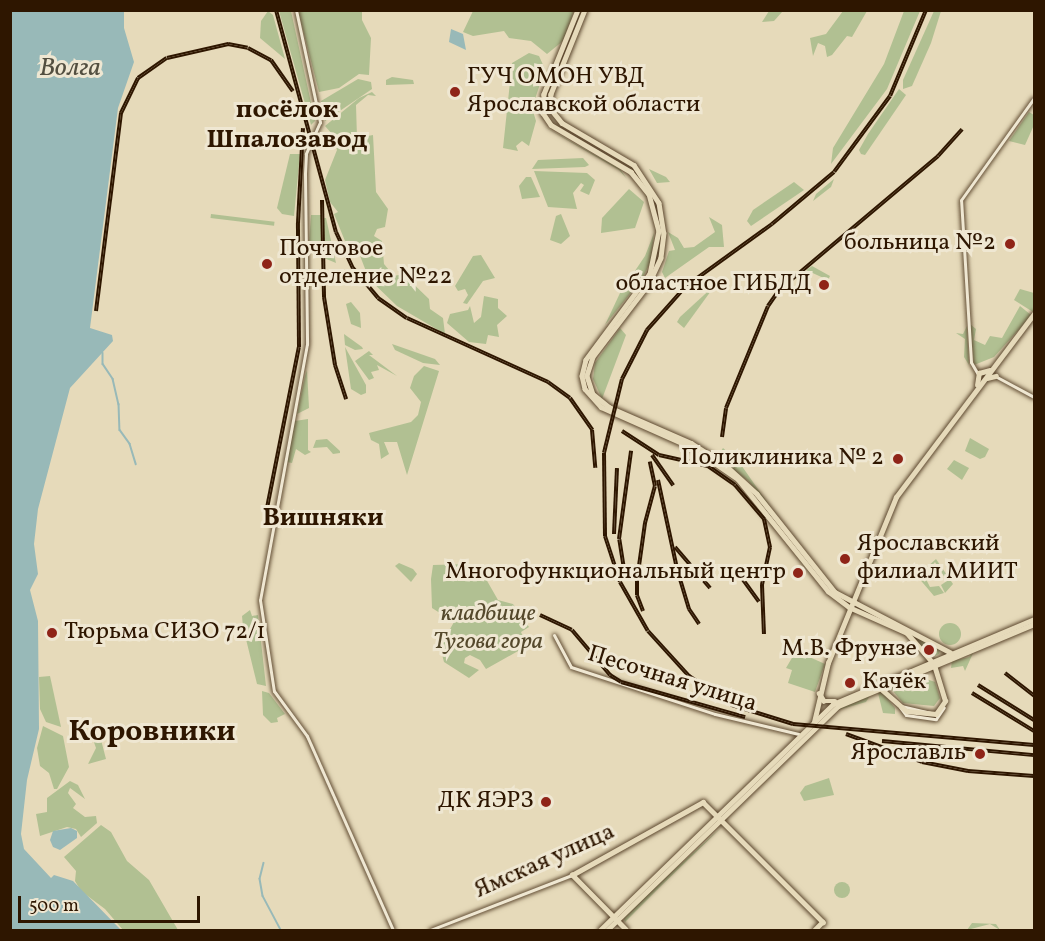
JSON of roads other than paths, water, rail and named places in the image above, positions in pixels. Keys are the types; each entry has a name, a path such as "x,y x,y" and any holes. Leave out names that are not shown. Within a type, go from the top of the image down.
{"main road":[{"path":"578,10 544,94 543,113 551,124 632,172 649,194 659,231 650,274 586,360 582,376 585,388 601,406 693,448 738,479 822,585 850,604 907,633 928,661 934,664"},
{"path":"585,10 551,94 552,113 634,165 659,203 664,233 656,271 593,357 589,385 593,394 609,407 691,443 734,471 762,499 825,583 850,604 909,628 943,652"},
{"path":"720,818 814,720 820,687 850,604 896,497 974,389 1035,314"},
{"path":"986,374 996,376"},
{"path":"791,744 814,720 836,704 943,652 950,652 1035,619"},
{"path":"600,930 615,919 798,745 836,704 1035,624"},
{"path":"879,687 911,712 936,714 944,707 934,664 943,652"},
{"path":"820,687 823,701 836,704"},
{"name":"Ямская улица","path":"572,875 703,802 720,818"},
{"path":"720,818 823,922 815,930"},
{"path":"572,875 626,930"},
{"path":"607,930 615,919"}],"street":[{"path":"296,10 320,123 306,156 307,344 260,598 273,688 304,731 393,930"},
{"path":"986,374 974,370 961,200 1035,98"},
{"path":"996,376 1035,397"},
{"name":"Песочная улица","path":"554,635 571,667 715,714 799,734"},
{"path":"900,705 906,715 936,720 944,707"},
{"name":"Ямская улица","path":"430,930 572,875"}],"water":[{"name":"Волга","path":"10,11 124,11 124,28 134,62 118,108 90,328 112,335 113,341 70,388 38,509 34,544 38,574 30,590 38,621 39,729 27,780 21,834 24,849 51,878 54,875 73,881 121,930 11,930"},
{"path":"451,29 463,34 466,50 449,42"},
{"path":"71,828 77,831 77,838 60,850 53,847 50,840 53,831"}],"waterway":[{"path":"103,353 103,364 113,379 119,404 120,430 130,444 136,464"},
{"path":"264,863 260,879 263,896 281,930"}],"railway":[{"path":"276,10 336,232 353,268 378,298 407,318 548,382 570,398 592,430 595,468"},
{"path":"926,10 890,96 834,172 772,224 686,286 647,330 622,379 604,453 605,536 620,582 648,631 689,676 732,705 793,724 1034,745"},
{"path":"96,311 121,113 138,78 167,58 228,44 248,48 271,60 293,91"},
{"path":"267,508 299,347 298,223 303,128"},
{"path":"722,437 726,408 768,306 779,290 938,156 962,129"},
{"path":"322,200 324,297 335,365 346,399"},
{"path":"622,431 659,455 708,466 735,485 764,519 770,547 762,585 764,634"},
{"path":"624,569 619,539 631,451"},
{"path":"652,455 673,485"},
{"path":"643,611 637,595 637,580 645,523 655,486 650,462"},
{"path":"614,534 617,468"},
{"path":"658,480 677,569 689,609 699,624"},
{"path":"675,547 710,588"},
{"path":"736,570 759,602"},
{"path":"540,615 572,630 610,675 621,682 745,717"},
{"path":"1005,673 1034,696"},
{"path":"978,685 1034,720"},
{"path":"972,693 1034,731"},
{"path":"846,734 922,762 968,771 1034,776"},
{"path":"882,741 1034,755"}],"place":[{"name":"ГУЧ ОМОН УВД Ярославской области","path":"455,92"},
{"name":"больница №2","path":"1010,244"},
{"name":"Почтовое отделение №22","path":"267,264"},
{"name":"областное ГИБДД","path":"824,285"},
{"name":"Поликлиника № 2","path":"898,459"},
{"name":"Ярославский филиал МИИТ","path":"845,559"},
{"name":"Многофункциональный центр","path":"798,573"},
{"name":"Тюрьма СИЗО 72/1","path":"52,633"},
{"name":"М.В. Фрунзе","path":"929,650"},
{"name":"Качёк","path":"850,683"},
{"name":"Ярославль","path":"980,754"},
{"name":"ДК ЯЭРЗ","path":"546,802"}],"district":[{"name":"посёлок Шпалозавод","path":"287,126"},
{"name":"Вишняки","path":"323,519"},
{"name":"Коровники","path":"152,732"}],"park label":[{"name":"кладбище Тугова гора","path":"488,629"}]}
